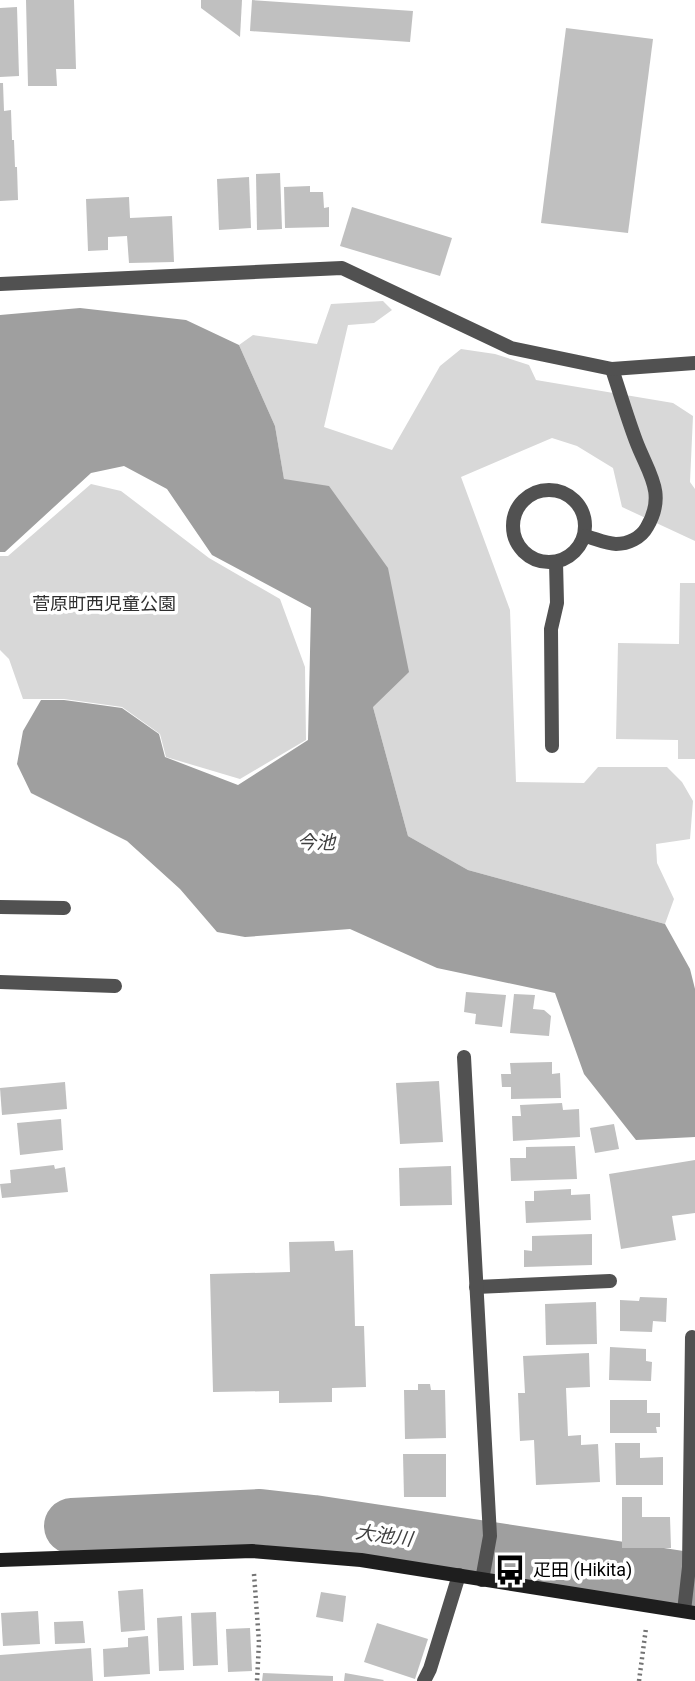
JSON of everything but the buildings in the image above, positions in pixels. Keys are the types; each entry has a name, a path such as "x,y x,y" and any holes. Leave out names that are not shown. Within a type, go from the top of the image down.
{"street":[{"path":"0,285 342,268 511,348 612,369 695,363"},
{"path":"584,536 612,544 629,543 645,531 655,513 656,494 651,472 636,441 612,369"},
{"path":"547,489 561,491 572,497 585,519 584,536 579,547 570,556 555,562 531,558 521,550 514,536 516,511 524,499 547,489"},
{"path":"552,746 551,629 558,589 555,562"},
{"path":"0,907 64,908"},
{"path":"0,982 115,986"},
{"path":"464,1057 490,1536 483,1574"},
{"path":"476,1287 610,1281"},
{"path":"0,1560 252,1552 361,1560 459,1575 483,1574 649,1606 688,1609 692,1337"},
{"path":"424,1681 459,1575"}],"path":[{"path":"252,1552 259,1642 257,1681"},
{"path":"639,1681 649,1606"}],"green space":[{"path":"383,301 392,310 374,323 348,325 324,427 392,450 440,366 461,349 495,354 529,365 536,380 673,403 693,416 690,482 695,489 695,541 622,507 613,468 577,446 552,438 461,477 510,610 516,782 584,783 598,767 667,767 682,782 693,801 690,839 656,844 657,863 674,899 665,924 468,870 408,836 373,707 284,479 275,426 239,345 253,335 317,344 331,304"},
{"name":"菅原町西児童公園","path":"91,484 121,491 209,558 280,599 305,667 306,740 240,779 166,757 160,734 122,707 64,699 23,699 9,659 0,650 0,556 8,556"},
{"path":"680,583 695,583 695,759 678,759 678,740 616,739 618,643 679,644"}],"water":[{"name":"今池","path":"80,308 186,320 239,345 275,426 284,479 329,486 388,568 409,672 373,707 408,836 468,870 665,924 690,969 695,989 695,1137 636,1140 584,1074 555,993 437,968 350,929 245,937 217,932 180,889 127,841 31,793 17,764 23,731 41,700 64,700 122,708 159,734 165,757 238,785 308,740 311,608 212,555 167,489 124,466 91,473 5,552 0,552 0,315"}],"waterway":[{"name":"大池川","path":"72,1526 260,1517 695,1581"}],"place":[{"name":"疋田 (Hikita)","path":"510,1570"}]}
